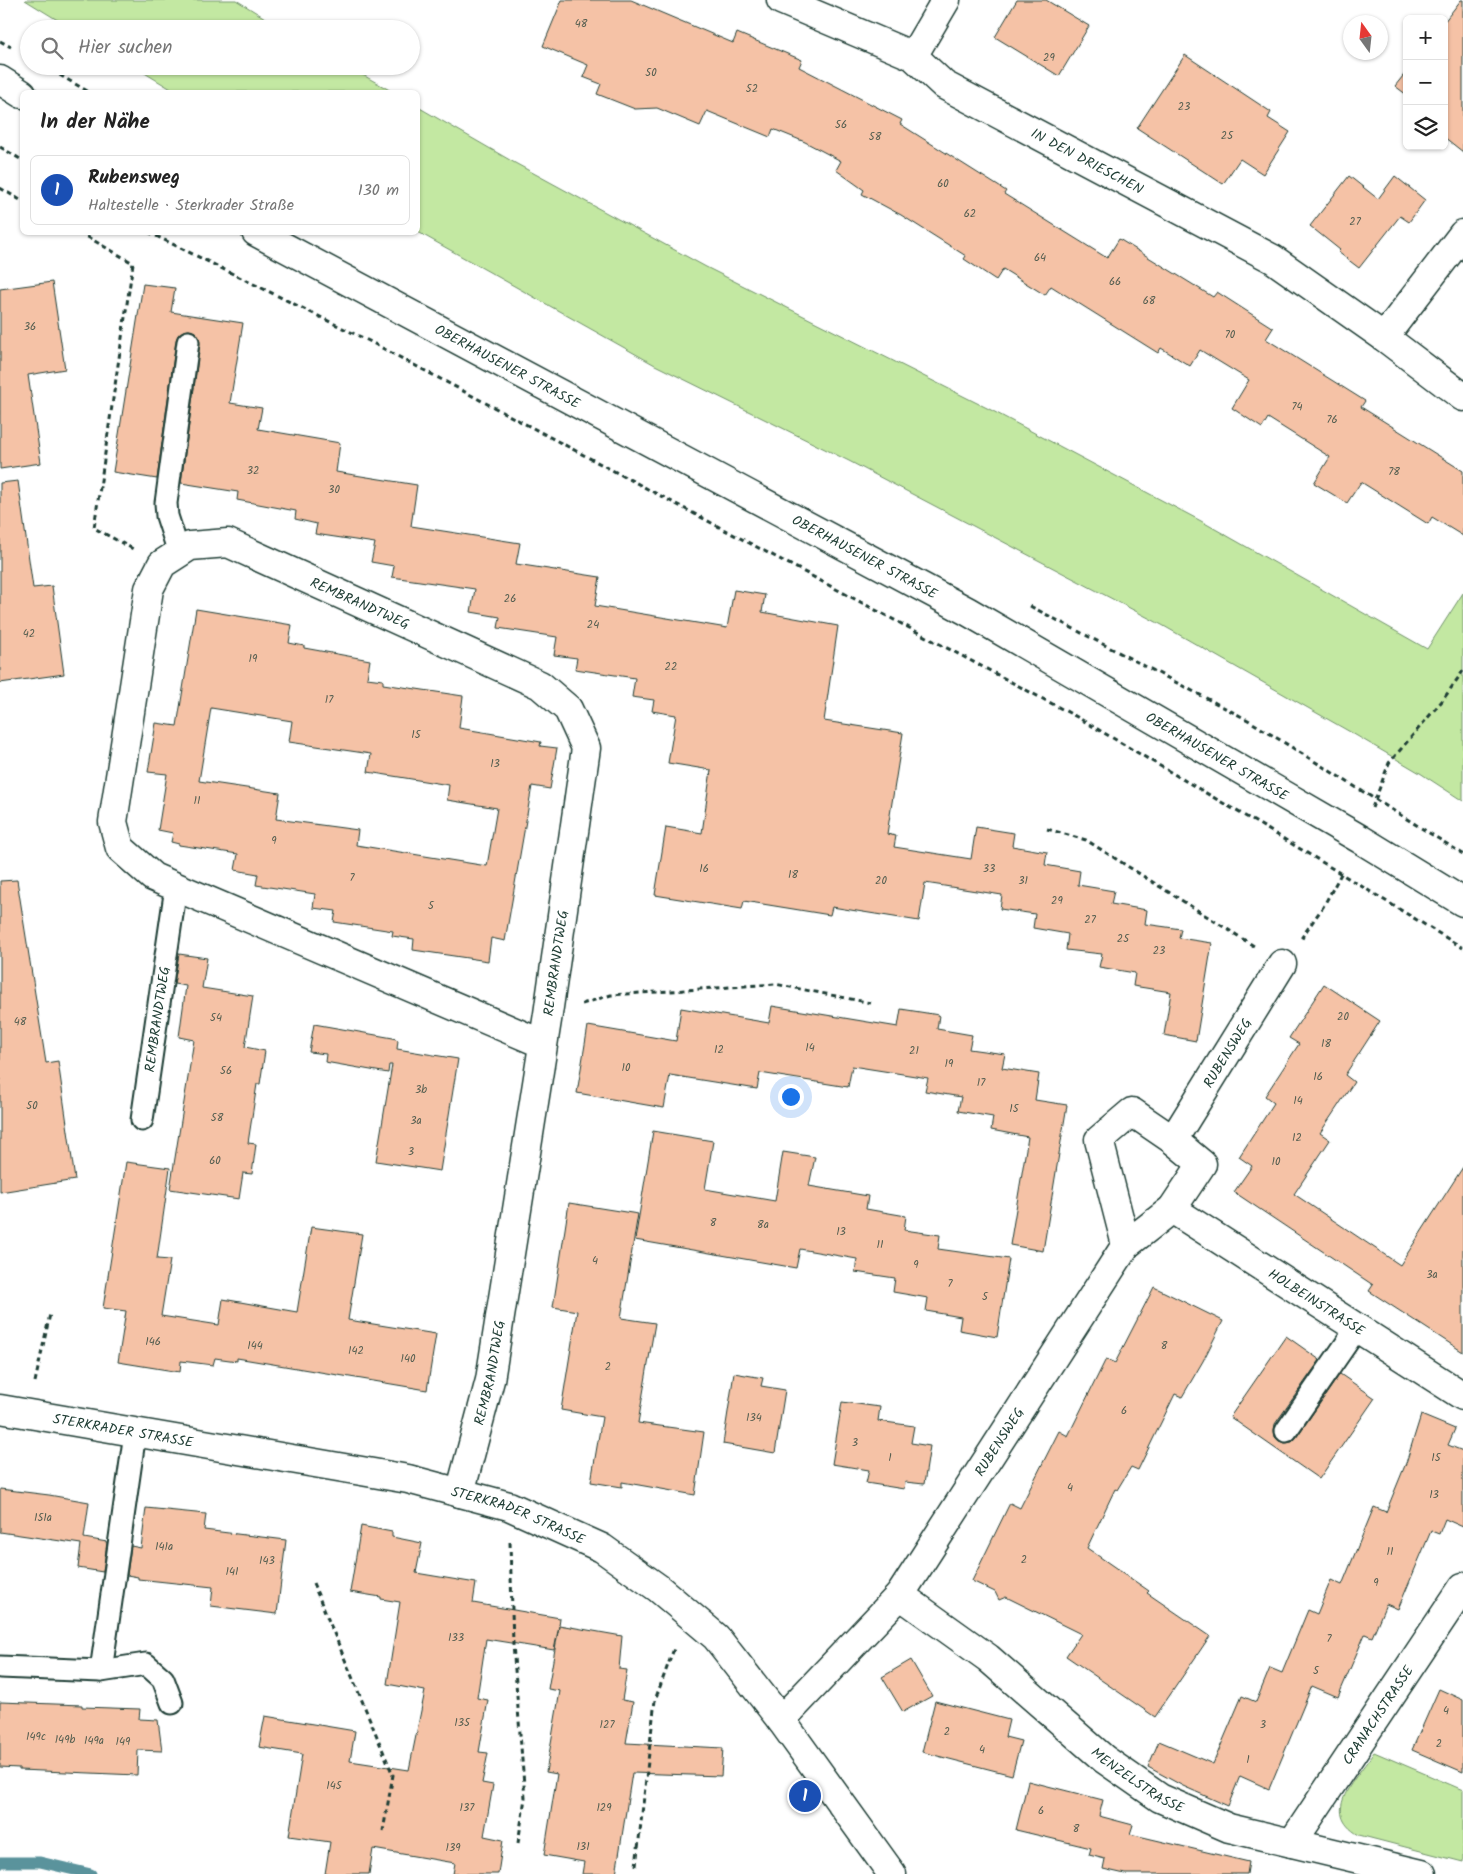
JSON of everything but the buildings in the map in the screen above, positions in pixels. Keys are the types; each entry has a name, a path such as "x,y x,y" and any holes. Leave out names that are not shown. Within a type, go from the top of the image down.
{"street":[{"name":"IN DEN DRIESCHEN","path":"781,0 913,56 944,86 1273,259 1384,337 1463,397"},
{"path":"913,56 946,0"},
{"path":"0,80 20,93"},
{"path":"1384,337 1463,234"},
{"name":"OBERHAUSENER STRASSE","path":"262,235 967,611 1360,839 1463,902"},
{"name":"REMBRANDTWEG","path":"170,558 190,546 228,543 540,685 568,709 586,748 548,1014 490,1380 460,1493"},
{"path":"170,558 149,590 113,822 120,848 153,877 543,1044"},
{"name":"RUBENSWEG","path":"1173,1140 1282,964"},
{"name":"RUBENSWEG","path":"781,1720 900,1595 1126,1245 1172,1209 1202,1164 1173,1140 1132,1112 1099,1140 1126,1245"},
{"name":"HOLBEINSTRASSE","path":"1172,1209 1463,1396"},
{"name":"STERKRADER STRASSE","path":"0,1409 408,1479 509,1506 602,1548 658,1588 716,1637 781,1720 892,1874"},
{"name":"CRANACHSTRASSE","path":"1292,1843 1463,1587"},
{"name":"MENZELSTRASSE","path":"900,1595 988,1658 1104,1758 1160,1798 1229,1828 1422,1874"}],"lane":[{"path":"170,558 166,503 188,342"},
{"name":"REMBRANDTWEG","path":"142,1120 176,887"},
{"path":"1286,1431 1358,1328"},
{"path":"101,1671 135,1432"},
{"path":"0,1667 101,1671 146,1664 163,1679 172,1703"}],"path":[{"path":"60,75 86,90"},
{"path":"0,147 20,159"},
{"path":"0,188 20,200"},
{"path":"83,235 133,264 94,528 170,558"},
{"path":"154,235 369,341 1077,717 1342,873 1463,948"},
{"path":"1047,829 1086,840 1282,964 1312,945 1302,937 1323,908 1360,839 1389,763 1442,701 1463,671"},
{"path":"548,1014 612,995 775,984 871,1003"},
{"path":"28,1414 50,1314"},
{"path":"509,1506 513,1644 525,1798 518,1843"},
{"path":"314,1583 392,1775 383,1831"},
{"path":"636,1866 655,1700 687,1613"}],"green space":[{"path":"25,0 236,0 268,20 57,20"},
{"path":"148,75 363,75 389,90 173,90"},
{"path":"420,108 515,163 706,267 991,410 1201,521 1427,649 1463,593 1463,801 1352,733 1162,625 849,461 655,365 420,233"},
{"path":"1374,1752 1463,1790 1463,1862 1359,1835 1347,1826 1342,1816 1342,1805 1345,1795"}],"waterway":[{"path":"0,1862 40,1862 91,1874"}],"place":[{"name":"Rubensweg","path":"805,1796"}]}
